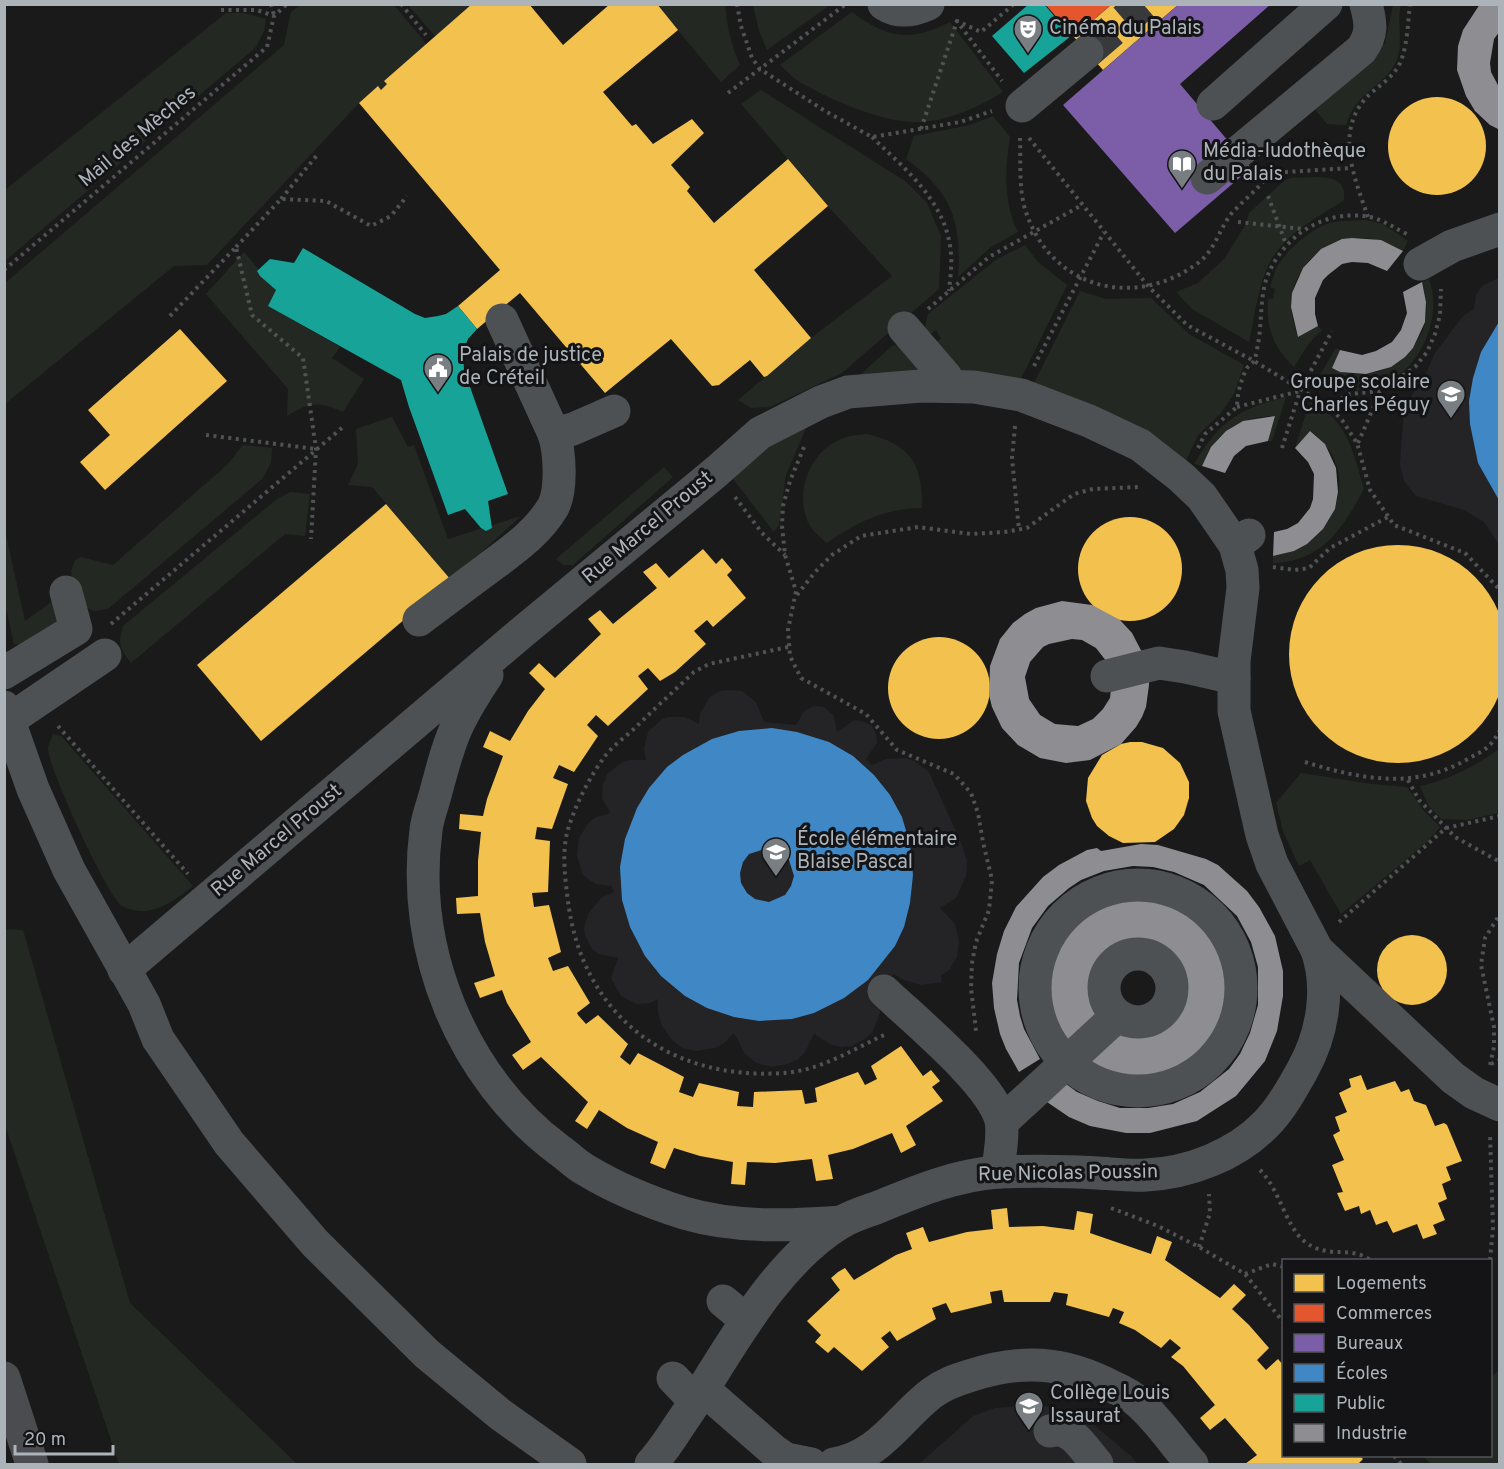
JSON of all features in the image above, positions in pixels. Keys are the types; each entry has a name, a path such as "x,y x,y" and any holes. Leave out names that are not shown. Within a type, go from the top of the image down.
{"highway":[{"path":"4,1378 32,1464"}],"street":[{"path":"884,4 902,10 940,9"},
{"path":"1213,104 1326,4"},
{"path":"1207,177 1361,50 1371,29 1366,4"},
{"path":"1021,117 1087,52"},
{"path":"1424,261 1452,246 1500,229"},
{"path":"419,620 522,543 538,528 554,504 559,477 559,449 502,320"},
{"path":"904,328 945,377 947,386"},
{"name":"Rue Marcel Proust","path":"124,970 760,433 821,402 848,392 947,386 974,387 1021,395 1089,421 1140,445 1181,477 1242,540 1243,588 1234,678"},
{"path":"554,434 573,429 614,411"},
{"path":"4,673 76,629 66,592"},
{"path":"520,634 487,674 459,722 442,768 426,829 423,886 429,941 444,995 468,1047 499,1093 538,1134 583,1169 633,1195 686,1213 741,1223 783,1226 842,1222"},
{"path":"107,640 7,713 33,789 69,870 144,1004 158,1039 229,1143 315,1243 427,1354 501,1415 570,1464"},
{"path":"1107,676 1159,663 1234,678 1234,711 1262,835 1272,864 1317,950 1453,1078 1474,1093 1495,1116"},
{"path":"1144,885 1167,889 1188,898 1207,911 1222,928 1234,949 1240,970 1242,994 1238,1017 1229,1038 1215,1057 1198,1072 1178,1084 1155,1090 1132,1091 1109,1087 1088,1079 1066,1062 1053,1048 1042,1028 1036,1006 1035,982 1038,960 1047,938 1061,920 1078,904 1098,892 1121,886 1144,885"},
{"name":"Rue Nicolas Poussin","path":"651,1464 661,1453 699,1395 735,1310 842,1222 945,1182 972,1175 998,1172 1080,1172 1145,1175 1171,1172 1206,1162 1237,1147 1267,1124 1294,1085 1318,1036 1325,981 1317,950"},
{"path":"884,991 981,1086 994,1105 1002,1122 998,1172"},
{"path":"1002,1122 1117,1016"},
{"path":"834,1464 860,1457 873,1448 925,1400 947,1384 1001,1367 1029,1364 1059,1367 1084,1373 1124,1392 1138,1402 1192,1464"},
{"path":"673,1378 786,1459 811,1464"},
{"path":"1050,1431 1061,1429 1071,1433 1097,1464"}],"path":[{"path":"271,4 274,16"},
{"path":"274,16 287,4"},
{"path":"400,4 426,35"},
{"path":"737,4 741,26 752,58 760,69 825,111 872,136 923,186 934,203 949,242 951,255 949,292"},
{"path":"728,93 846,4"},
{"path":"940,9 957,21 981,32 1014,4"},
{"path":"1368,217 1352,168 1349,142 1351,124 1357,109 1389,79 1398,67 1402,57 1410,4"},
{"path":"221,10 256,10 274,16"},
{"name":"Mail des Mèches","path":"4,270 267,47 274,16"},
{"path":"957,21 1082,205 1148,286 1186,325 1254,361 1328,406 1342,420 1358,443 1370,490 1394,525 1465,554 1500,590"},
{"path":"921,129 957,21"},
{"path":"872,136 960,122 986,112 1021,117"},
{"path":"1021,117 1024,204 1034,231 1044,249 1052,257 1080,277 1106,287 1148,286 1186,271 1208,255 1231,215 1263,182"},
{"path":"170,316 281,199 318,154"},
{"path":"1270,173 1352,168"},
{"path":"281,199 326,201 371,226 391,216 407,196"},
{"path":"1268,196 1286,244"},
{"path":"976,269 990,257 1082,205"},
{"path":"1237,407 1237,395 1248,368 1254,361 1261,330 1265,283 1274,262 1286,244 1304,230 1324,220 1346,216 1368,217 1386,222 1424,261 1440,315 1427,352 1415,367 1380,391 1350,394 1328,406"},
{"path":"1238,222 1304,230"},
{"path":"1033,368 1104,231"},
{"path":"236,248 252,315 303,358 316,449 311,539"},
{"path":"1282,448 1300,391 1332,331"},
{"path":"1196,452 1205,434 1237,407 1300,391"},
{"path":"1358,443 1380,391"},
{"path":"1016,415 1012,458 1019,530"},
{"path":"107,640 343,427"},
{"path":"206,435 316,449"},
{"path":"796,595 785,555 782,526 783,506 789,481 806,442"},
{"path":"716,472 762,533 785,555"},
{"path":"976,1032 971,988 972,963 976,942 989,910 992,880 982,842 978,813 971,793 954,774 897,750 866,714 801,678 792,664 788,647 788,630 796,595 814,572 832,555 861,536 918,527 971,534 1019,530 1027,528 1074,494 1093,489 1142,487"},
{"path":"1270,567 1295,570 1309,568 1330,548 1388,517"},
{"path":"788,647 709,664 694,672 607,754 574,813 567,835 564,863 575,943 592,977 609,1002 630,1026 654,1045 682,1060 716,1070 753,1074 786,1073 818,1066 915,1020"},
{"path":"53,720 192,879"},
{"path":"1305,762 1331,770 1377,778 1408,780 1448,771 1491,746 1500,730"},
{"path":"1408,780 1419,800 1455,837 1500,862"},
{"path":"1344,918 1446,828 1500,816"},
{"path":"1500,914 1485,938 1481,965 1494,1027 1491,1065 1500,1060"},
{"path":"1490,1259 1493,1228 1495,1116"},
{"path":"1258,1168 1278,1194 1292,1227 1305,1242 1324,1251 1354,1253 1368,1259"},
{"path":"1199,1247 1210,1213 1209,1184"},
{"path":"1110,1207 1158,1226 1245,1274 1282,1320"},
{"path":"1245,1274 1272,1264 1282,1266"}],"shaded area":[{"path":"753,4 830,5 767,50 759,31"},
{"path":"300,5 394,5 427,45 384,81 387,84 381,90 378,86 359,103 207,265 174,266 5,404 5,283 284,45 291,12"},
{"path":"408,5 473,5 436,37"},
{"path":"657,5 725,5 730,35 740,65 721,82"},
{"path":"1393,5 1401,5 1400,42 1395,64 1383,79 1356,104 1346,125 1327,124 1314,108 1385,43"},
{"path":"852,12 877,28 900,35 923,33 950,22 1003,92 984,103 951,116 928,121 904,121 875,115 830,98 798,81 780,65"},
{"path":"226,13 244,13 266,19 264,32 255,48 5,261 5,190"},
{"path":"761,90 905,181 927,203 941,236 939,289 842,373 770,407 751,408 738,400 811,338 892,276 828,206 741,104"},
{"path":"993,116 1010,137 1007,160 1008,197 1018,232 991,247 958,277 958,240 951,210 944,196 934,184 906,159 914,136 970,125"},
{"path":"1330,178 1338,182 1343,189 1344,200 1294,234 1270,262 1262,281 1249,342 1192,309 1176,292 1198,283 1224,259 1246,224 1249,213 1285,180"},
{"path":"1365,220 1383,224 1408,241 1403,251 1373,239 1343,240 1317,253 1307,264 1298,276 1293,290 1292,317 1298,337 1318,326 1322,330 1309,343 1294,367 1276,344 1268,319 1268,299 1273,299 1275,289 1270,287 1277,267 1292,247 1318,228 1334,222"},
{"path":"1025,245 1038,262 1067,285 1018,385 960,378 933,343 941,339 936,330 928,336 925,326 928,314 997,259"},
{"path":"244,252 276,290 268,306 340,347 332,358 364,379 343,412 327,406 315,405 302,408 287,416 288,389 206,294"},
{"name":"Groupe scolaire Charles Péguy","path":"1499,278 1499,544 1484,522 1464,510 1416,496 1404,481 1400,464 1404,408 1426,373 1435,353 1463,316 1474,309 1476,295 1483,285"},
{"path":"1429,279 1433,297 1428,335 1408,367 1393,379 1376,387 1357,390 1337,387 1317,380 1336,348 1340,350 1332,368 1346,373 1375,372 1401,359 1420,337 1425,323 1426,302 1422,282"},
{"path":"1080,291 1106,299 1151,298 1189,334 1244,365 1234,394 1221,413 1198,435 1183,467 1031,389"},
{"path":"898,345 931,378 852,382 892,346"},
{"path":"1286,397 1272,441 1268,441 1275,416 1250,419 1239,423 1221,436 1202,466 1194,464 1213,437 1232,419 1255,406"},
{"path":"1310,401 1323,409 1341,428 1352,450 1364,489 1339,529 1318,549 1290,561 1273,563 1273,556 1295,549 1313,538 1327,522 1336,504 1340,485 1337,466 1327,447 1310,431 1295,448"},
{"path":"392,417 408,447 414,445 448,539 521,516 451,580 372,487 348,485 358,464 356,429"},
{"path":"807,426 786,475 779,525 774,532 730,475 763,446"},
{"path":"867,434 895,444 911,458 920,479 922,508 896,511 872,518 827,543 816,534 804,510 803,497 808,472 822,451 832,443 849,436"},
{"path":"243,445 272,448 271,463 262,479 108,609 94,611 87,608 74,587 71,571 75,560 81,557 113,565 228,464"},
{"path":"664,467 673,477 573,565 564,565 556,559"},
{"path":"290,492 310,494 305,536 285,534 131,663 121,646 123,626 277,499"},
{"path":"4,526 25,621 57,598 62,622 30,646 14,644 5,603"},
{"name":"École élémentaire Blaise Pascal","path":"720,691 742,691 756,702 764,722 796,725 804,711 814,706 824,707 834,716 837,732 854,720 872,726 877,743 866,759 872,765 886,759 906,758 929,772 967,861 966,876 956,898 940,908 955,924 959,941 957,957 950,969 941,976 942,982 921,985 894,974 876,991 880,1013 872,1033 865,1039 851,1046 841,1047 832,1045 814,1034 805,1052 797,1060 772,1067 756,1063 745,1054 734,1033 723,1044 714,1048 697,1051 682,1048 672,1040 662,1026 658,1013 658,999 650,1003 637,1004 621,996 611,978 618,958 599,954 592,949 584,928 588,914 601,898 614,892 612,886 595,884 583,875 577,856 579,838 589,822 596,817 611,813 602,799 603,783 607,774 622,762 646,760 644,749 648,732 662,719 685,717 699,724 700,713 710,697"},
{"path":"53,734 61,736 193,886 169,903 151,910 132,910 122,906 92,857 67,803 50,758 48,747"},
{"path":"1499,749 1499,813 1466,820 1441,819 1428,805 1420,786 1461,772"},
{"path":"1301,773 1407,787 1423,810 1440,827 1427,842 1341,914 1310,860 1299,866 1283,831 1276,803"},
{"path":"4,929 23,930 130,1303 297,1464 119,1464 5,1125"},
{"path":"1499,1371 1499,1464 1431,1464 1424,1457 1492,1457 1492,1375"},
{"name":"Collège Louis Issaurat","path":"1029,1405 1062,1408 1093,1424 1138,1464 919,1464 973,1416 995,1408"}],"building: Logements":[{"path":"472,4 529,4 563,45 610,4 657,4 678,30 603,92 632,126 636,124 653,144 692,119 704,133 671,165 690,187 687,191 714,223 788,159 828,206 754,270 811,338 767,376 764,377 750,360 719,385 712,386 671,339 605,393 520,293 477,329 458,306 500,270 359,103 378,86 381,90 387,84 384,81"},
{"path":"1112,4 1179,4 1103,70 1074,37"},
{"path":"1437,97 1456,100 1472,111 1483,127 1486,146 1483,165 1472,181 1456,192 1437,195 1418,192 1402,181 1391,165 1388,146 1391,127 1402,111 1418,100"},
{"path":"180,329 227,381 105,490 80,462 110,435 88,410"},
{"path":"386,504 451,580 261,741 197,665"},
{"path":"1130,517 1150,521 1167,532 1178,549 1182,569 1178,589 1167,606 1150,617 1130,621 1110,617 1093,606 1082,589 1078,569 1082,549 1093,532 1110,521"},
{"path":"1387,545 1409,545 1430,549 1459,563 1489,593 1503,622 1505,675 1499,696 1489,715 1459,745 1430,759 1409,763 1387,763 1366,759 1337,745 1307,715 1293,686 1289,665 1289,643 1293,622 1307,593 1337,563 1366,549"},
{"path":"703,549 716,564 722,558 732,570 727,575 746,598 713,627 707,620 694,631 706,644 675,672 660,681 648,668 638,676 648,689 608,726 596,715 587,725 598,736 574,772 559,765 553,778 568,784 552,829 537,827 535,839 550,841 548,892 532,893 534,907 549,905 561,952 548,958 553,971 568,966 590,1003 577,1013 578,1015 586,1024 598,1015 628,1044 620,1057 630,1065 638,1053 684,1077 679,1092 693,1097 699,1083 739,1092 737,1106 753,1107 754,1092 802,1090 805,1104 817,1102 815,1088 858,1072 865,1085 877,1079 871,1066 901,1046 923,1076 931,1070 940,1081 932,1087 943,1101 906,1126 916,1145 901,1153 892,1133 853,1149 828,1155 833,1179 816,1181 812,1159 775,1163 747,1162 745,1185 731,1184 733,1162 674,1148 665,1169 650,1163 658,1142 627,1128 599,1110 587,1129 575,1121 588,1102 541,1057 523,1070 512,1055 531,1042 507,1003 502,990 480,998 474,983 495,976 485,942 480,913 457,914 456,898 478,896 481,832 459,829 460,814 483,816 503,756 483,747 490,731 510,741 528,711 545,689 529,673 539,663 555,678 601,634 588,619 600,610 613,624 657,588 643,572 656,563 669,578"},
{"path":"939,637 959,641 975,652 986,668 990,688 986,708 975,724 959,735 939,739 919,735 903,724 892,708 888,688 892,668 903,652 919,641"},
{"path":"1142,742 1163,748 1180,763 1189,782 1189,798 1184,815 1174,829 1155,842 1123,843 1109,836 1097,826 1086,801 1088,778 1102,755 1121,744"},
{"path":"1412,935 1425,938 1437,945 1444,957 1447,970 1444,983 1437,995 1425,1002 1412,1005 1399,1002 1387,995 1380,983 1377,970 1380,957 1387,945 1399,938"},
{"path":"1361,1075 1367,1090 1395,1081 1401,1092 1409,1089 1414,1101 1426,1105 1435,1126 1444,1123 1447,1125 1462,1161 1446,1167 1451,1180 1442,1184 1447,1199 1438,1203 1445,1220 1433,1225 1437,1234 1423,1239 1417,1224 1393,1233 1387,1221 1376,1225 1370,1210 1361,1214 1359,1206 1345,1211 1337,1193 1343,1192 1332,1165 1344,1160 1333,1135 1340,1131 1335,1117 1347,1112 1339,1093 1351,1087 1349,1079"},
{"path":"1007,1208 1009,1227 1043,1226 1074,1230 1077,1211 1093,1214 1090,1233 1151,1254 1157,1236 1172,1242 1165,1260 1220,1298 1234,1284 1246,1295 1232,1309 1269,1348 1257,1360 1266,1370 1278,1359 1282,1364 1282,1457 1361,1457 1363,1459 1358,1464 1245,1464 1257,1455 1225,1418 1210,1430 1200,1418 1215,1405 1183,1366 1171,1357 1181,1348 1170,1339 1161,1348 1135,1330 1119,1323 1124,1312 1113,1308 1109,1317 1066,1305 1068,1294 1054,1292 1050,1302 1004,1302 1002,1290 990,1292 992,1303 951,1313 946,1303 932,1308 936,1319 897,1341 890,1331 881,1338 889,1347 862,1371 834,1347 828,1353 815,1342 821,1335 807,1321 840,1290 831,1278 838,1272 845,1268 854,1280 896,1255 912,1249 906,1233 923,1227 929,1242 967,1232 993,1229 991,1210"}],"building: Commerces":[{"path":"1045,4 1112,4 1074,37"}],"building: Bureaux":[{"path":"1179,4 1271,4 1180,84 1251,168 1175,233 1063,105"}],"building: Écoles":[{"path":"1500,320 1500,502 1478,463 1470,424 1469,401 1481,352"},
{"name":"École élémentaire Blaise Pascal","path":"772,728 797,732 829,742 853,756 874,775 890,795 902,817 910,844 913,875 910,903 904,927 895,946 868,980 844,998 814,1013 792,1019 759,1021 734,1017 707,1008 685,996 661,976 645,956 630,927 622,900 620,867 625,839 637,808 649,788 667,767 683,755 712,739 739,731","holes":["768,848 778,850 789,860 794,876 791,886 785,895 769,902 755,899 747,893 741,883 740,873 743,862 749,854"]}],"building: Public":[{"name":"Cinéma du Palais","path":"1029,4 1044,4 1071,36 1024,73 992,36"},
{"name":"Palais de justice de Créteil","path":"303,248 425,318 446,314 458,306 477,329 468,339 463,351 464,370 508,494 488,501 492,528 486,531 481,528 465,509 448,515 401,380 268,306 276,290 257,271 270,259 294,263"}],"building: Industrie":[{"path":"1480,4 1500,4 1500,31 1494,39 1490,63 1491,72 1500,89 1500,130 1490,125 1475,111 1466,96 1457,70 1458,46 1463,30"},
{"path":"1342,239 1381,240 1403,251 1387,271 1368,263 1352,262 1342,264 1328,275 1323,280 1315,298 1318,326 1298,337 1291,307 1292,293 1303,268 1321,249"},
{"path":"1422,282 1426,302 1425,322 1413,348 1405,357 1391,367 1366,374 1340,372 1332,368 1340,350 1362,355 1376,351 1392,342 1401,330 1407,313 1403,292"},
{"path":"1275,416 1268,441 1246,446 1234,456 1225,473 1202,466 1211,447 1226,431 1243,421"},
{"path":"1310,431 1325,444 1336,468 1338,492 1335,509 1323,529 1307,544 1294,551 1273,556 1274,532 1298,523 1310,508 1313,499 1314,474 1308,462 1295,448"},
{"path":"1062,601 1092,605 1120,620 1132,633 1144,656 1110,666 1096,648 1082,640 1072,639 1043,647 1030,662 1025,677 1029,699 1040,715 1055,724 1078,726 1093,719 1103,709 1110,698 1112,681 1149,672 1146,707 1136,727 1121,744 1090,760 1066,763 1040,758 1018,745 1002,728 989,695 990,666 1000,639 1013,623 1025,614 1036,608"},
{"path":"1141,844 1158,845 1206,859 1218,865 1247,891 1275,936 1283,971 1283,996 1277,1031 1265,1061 1236,1096 1197,1121 1150,1133 1126,1133 1090,1126 1069,1117 1047,1102 1062,1081 1077,1092 1120,1108 1148,1108 1173,1104 1200,1092 1229,1069 1240,1054 1250,1033 1258,1005 1258,967 1251,942 1237,916 1204,885 1174,872 1153,867 1133,866 1104,871 1081,880 1069,888 1048,906 1032,928 1019,963 1017,1000 1020,1016 1024,1029 1040,1059 1019,1072 1000,1034 994,1008 992,983 1004,931 1016,907 1043,877 1059,865 1087,850 1097,848 1101,851"},
{"path":"1137,897 1177,905 1199,920 1209,930 1223,954 1229,980 1227,1007 1223,1020 1218,1032 1201,1054 1190,1063 1166,1075 1139,1079 1112,1075 1087,1064 1123,1025 1133,1027 1153,1025 1169,1013 1175,1004 1178,985 1176,975 1165,958 1148,949 1137,948 1128,949 1110,959 1099,976 1098,985 1099,996 1105,1011 1067,1045 1053,1022 1047,996 1049,969 1058,943 1066,932 1085,913 1097,906 1123,898"}],"tunnel":[{"path":"1087,52 1143,4"}],"place":[{"name":"Cinéma du Palais","path":"1028,54"},
{"name":"Média-ludothèque du Palais","path":"1182,190"},
{"name":"Palais de justice de Créteil","path":"438,394"},
{"name":"Groupe scolaire Charles Péguy","path":"1451,420"},
{"name":"École élémentaire Blaise Pascal","path":"776,878"},
{"name":"Collège Louis Issaurat","path":"1029,1432"}]}
